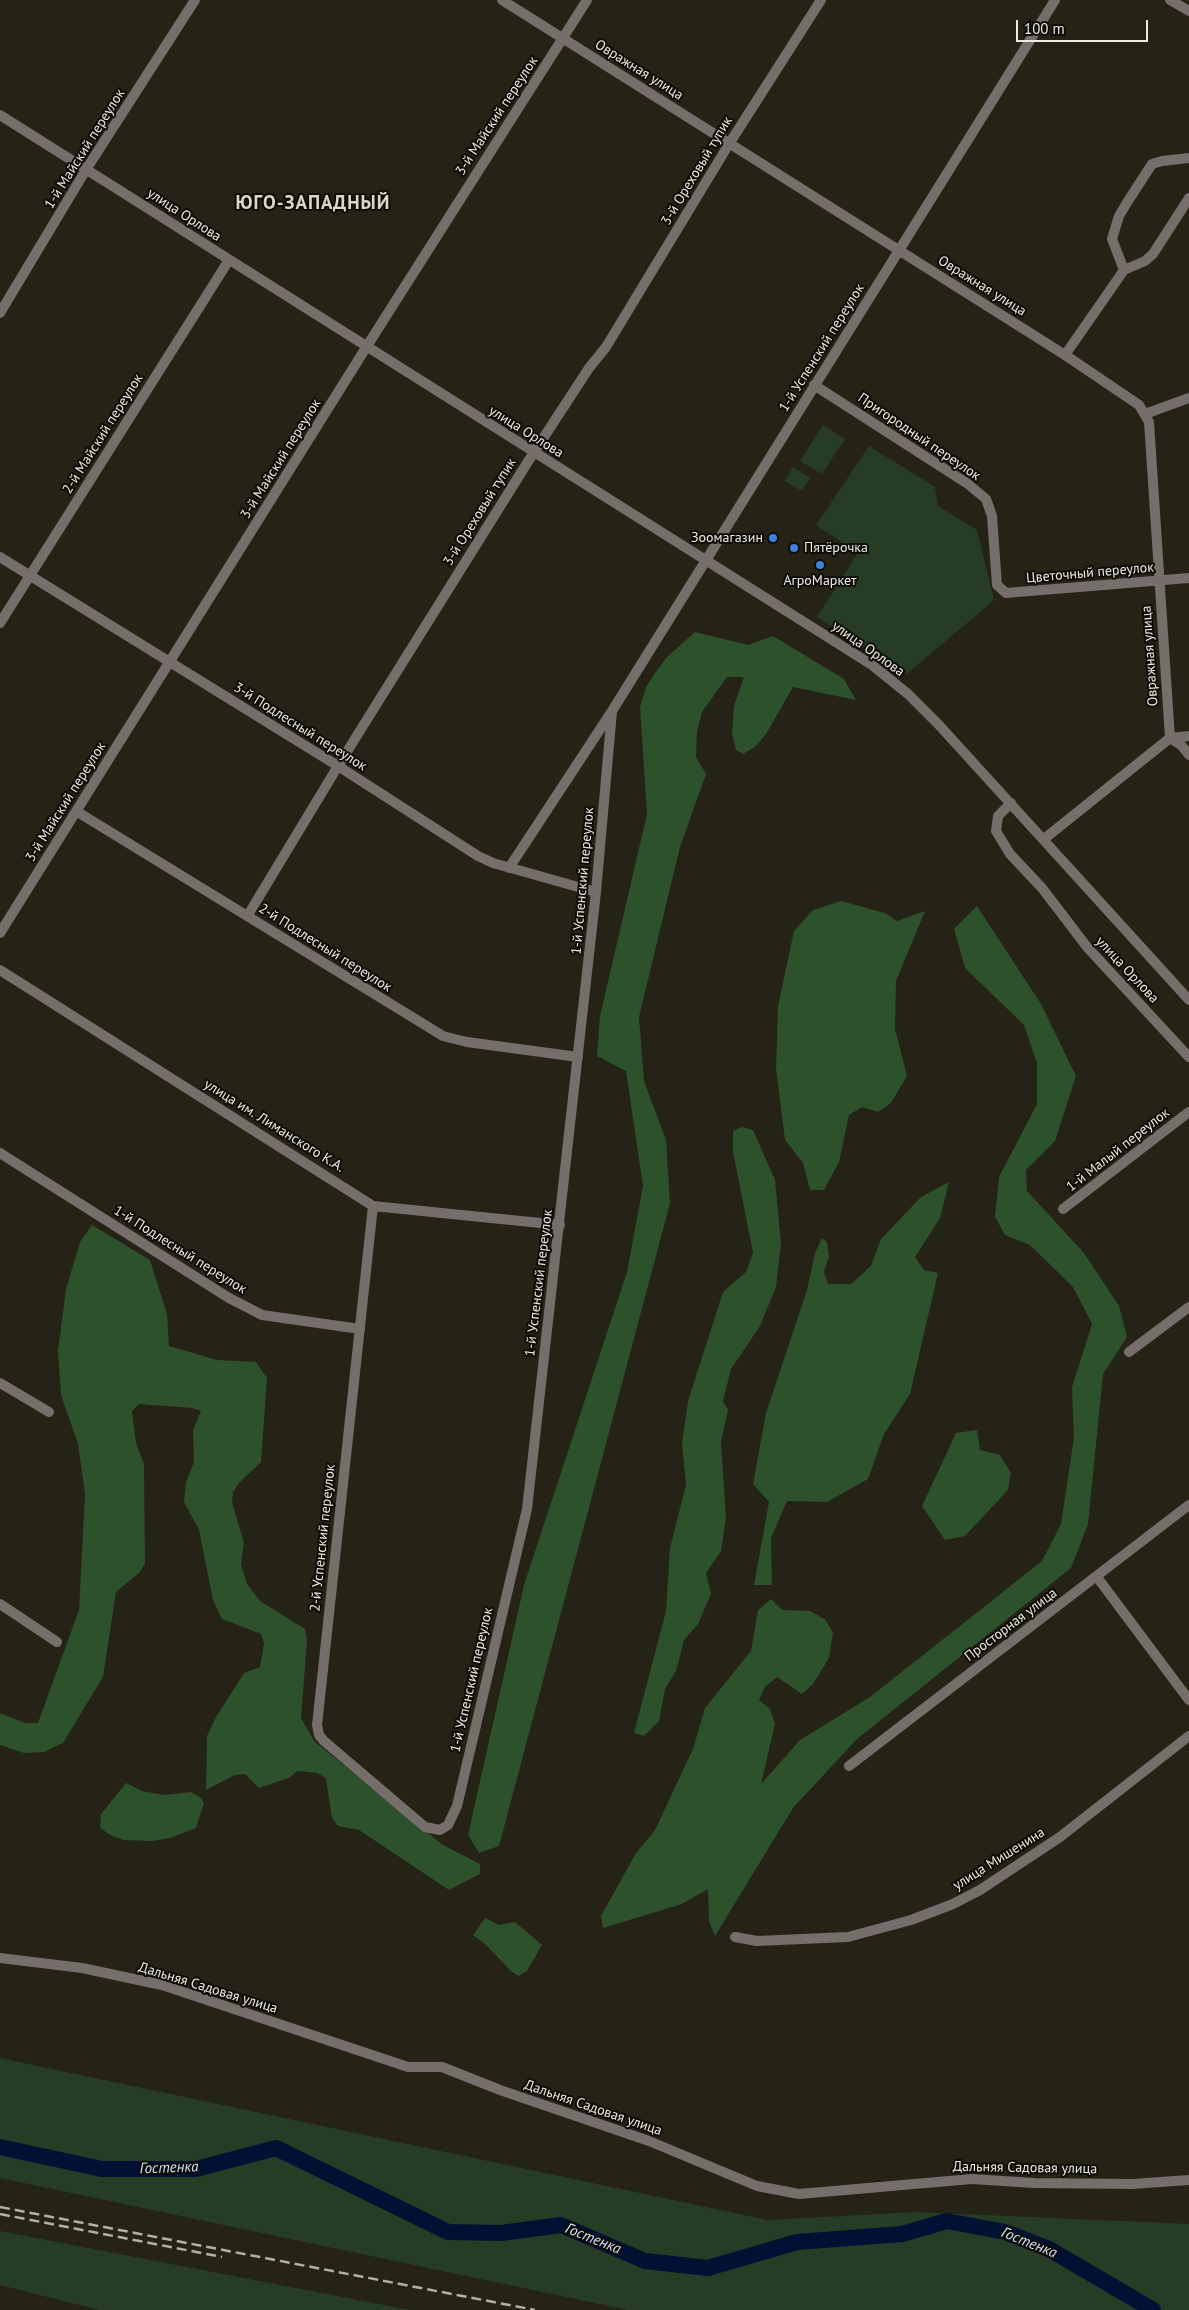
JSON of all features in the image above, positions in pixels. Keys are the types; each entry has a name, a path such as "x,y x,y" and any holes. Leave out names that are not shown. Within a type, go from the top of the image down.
{"street":[{"name":"1-й Майский переулок","path":"0,313 87,168 196,0"},
{"name":"Овражная улица","path":"502,0 1065,355 1140,405 1149,422 1170,738"},
{"name":"3-й Майский переулок","path":"0,933 367,346 587,0"},
{"name":"3-й Ореховый тупик","path":"248,915 338,766 534,453 589,368 606,347 729,144 821,0"},
{"name":"1-й Успенский переулок","path":"509,868 612,710 1055,0"},
{"path":"1170,0 1189,11"},
{"name":"улица Орлова","path":"0,115 87,168 229,260 872,665 939,725 1012,803 1189,1000"},
{"path":"1124,270 1112,238 1119,216 1152,164 1162,160 1189,158"},
{"path":"1065,355 1124,270 1145,261 1153,254 1189,198"},
{"name":"2-й Майский переулок","path":"0,623 229,260"},
{"name":"Пригородный переулок","path":"814,385 968,484 986,499 992,516 997,585"},
{"path":"1145,414 1189,398"},
{"name":"3-й Подлесный переулок","path":"0,557 338,766 478,856 509,868 596,892"},
{"name":"Цветочный переулок","path":"997,585 1006,593 1019,593 1189,578"},
{"name":"1-й Успенский переулок","path":"425,1827 440,1830 448,1825 457,1806 527,1509 596,892 612,710"},
{"path":"1044,839 1170,738 1189,736"},
{"path":"1170,738 1181,745 1189,755"},
{"name":"улица Орлова","path":"1012,803 998,816 996,831 1010,854 1042,888 1087,947 1189,1057"},
{"name":"2-й Подлесный переулок","path":"76,811 443,1036 467,1042 578,1057"},
{"name":"улица им. Лиманского К.А.","path":"0,970 373,1206 560,1225"},
{"name":"1-й Малый переулок","path":"1063,1209 1189,1112"},
{"name":"1-й Подлесный переулок","path":"0,1152 229,1298 262,1315 360,1330"},
{"name":"2-й Успенский переулок","path":"373,1206 317,1725 324,1741 425,1827"},
{"path":"1129,1352 1189,1307"},
{"path":"0,1383 48,1412"},
{"name":"Просторная улица","path":"849,1766 1189,1505"},
{"path":"1097,1577 1189,1700"},
{"path":"0,1604 57,1642"},
{"name":"улица Мишенина","path":"736,1937 757,1941 848,1937 911,1920 953,1904 980,1890 1060,1836 1189,1736"},
{"name":"Дальняя Садовая улица","path":"0,1958 82,1968 162,1985 408,2067 442,2067 500,2090 648,2141 756,2186 799,2194 972,2179 1034,2183 1122,2184 1189,2180"}],"green space":[{"path":"823,425 845,439 822,474 800,461"},
{"path":"869,446 935,487 938,506 977,530 994,600 907,674 817,617 858,553 816,525"},
{"path":"793,467 810,478 802,491 785,481"},
{"path":"695,632 748,645 773,636 844,679 856,700 793,687 766,734 755,747 743,754 736,750 732,734 734,706 744,677 727,677 702,712 697,732 696,757 706,774 680,847 639,1017 644,1081 666,1140 670,1203 499,1846 479,1853 468,1835 524,1585 627,1272 643,1186 626,1071 597,1056 600,1016 647,814 640,707 646,687 655,673 667,657"},
{"path":"841,901 885,913 897,921 925,911 896,981 895,1029 907,1076 891,1103 878,1112 862,1107 849,1115 839,1162 824,1190 810,1190 803,1163 785,1140 776,1068 778,1006 794,931 813,910"},
{"path":"977,906 1041,1004 1076,1076 1055,1141 1026,1170 1027,1191 1084,1253 1119,1306 1127,1337 1103,1374 1088,1524 1071,1568 857,1739 793,1808 715,1936 709,1921 708,1889 682,1904 603,1928 601,1916 636,1853 655,1830 693,1749 705,1708 751,1651 758,1610 771,1599 782,1610 810,1611 826,1620 833,1633 829,1658 813,1684 802,1694 777,1677 765,1687 759,1700 770,1709 775,1724 761,1784 800,1740 870,1697 1042,1561 1061,1524 1074,1438 1072,1387 1092,1324 1073,1287 1030,1245 1005,1235 995,1217 999,1177 1037,1104 1037,1063 1024,1025 965,968 954,929"},
{"path":"742,1127 753,1130 775,1180 781,1243 776,1287 760,1326 731,1369 723,1401 728,1410 721,1442 726,1518 721,1551 706,1573 711,1594 698,1624 684,1640 676,1671 665,1689 659,1721 644,1736 634,1733 666,1611 670,1548 686,1485 682,1444 688,1401 723,1292 746,1272 753,1253 733,1152 733,1131"},
{"path":"949,1182 940,1218 915,1257 924,1270 938,1273 910,1394 884,1434 868,1479 827,1502 787,1501 771,1538 772,1585 754,1585 769,1502 753,1484 766,1413 807,1290 815,1253 822,1238 827,1242 829,1256 824,1272 828,1284 851,1284 871,1266 881,1239 921,1197"},
{"path":"92,1225 150,1260 167,1314 169,1346 217,1360 256,1362 267,1378 261,1462 239,1483 233,1492 232,1502 244,1543 241,1564 247,1584 260,1601 305,1629 307,1640 301,1718 314,1741 443,1845 480,1864 480,1874 449,1890 359,1830 338,1826 332,1818 326,1778 317,1773 297,1771 289,1778 259,1788 245,1774 235,1775 206,1790 207,1736 216,1717 244,1673 260,1667 264,1644 261,1634 222,1619 213,1600 199,1530 184,1502 186,1482 194,1462 193,1430 201,1411 192,1408 139,1404 132,1411 136,1443 144,1464 145,1563 140,1572 116,1592 103,1677 63,1743 44,1752 24,1753 0,1745 0,1713 25,1723 38,1723 79,1610 85,1494 78,1444 61,1395 58,1351 66,1289 80,1242"},
{"path":"977,1430 980,1450 1000,1455 1011,1473 1008,1490 965,1536 945,1540 922,1506 956,1433"},
{"path":"126,1783 142,1791 164,1795 191,1792 201,1798 204,1803 196,1828 170,1838 152,1841 123,1840 108,1834 100,1827 101,1814"},
{"path":"485,1918 499,1925 515,1922 542,1945 527,1971 518,1976 473,1935"},
{"path":"0,2058 768,2220 916,2212 1189,2224 1189,2310 628,2310 0,2178"},
{"path":"0,2231 410,2310 99,2310 0,2285"}],"waterway":[{"name":"Гостенка","path":"0,2147 102,2169 196,2169 276,2148 448,2232 501,2233 561,2225 645,2261 708,2268 797,2242 902,2234 947,2221 1005,2232 1049,2249 1153,2310"}],"railway":[{"path":"0,2207 535,2310"},
{"path":"0,2214 222,2257"}],"place":[{"name":"Зоомагазин","path":"773,538"},
{"name":"Пятёрочка","path":"794,548"},
{"name":"АгроМаркет","path":"820,565"}],"district":[{"name":"ЮГО-ЗАПАДНЫЙ","path":"313,204"}]}
